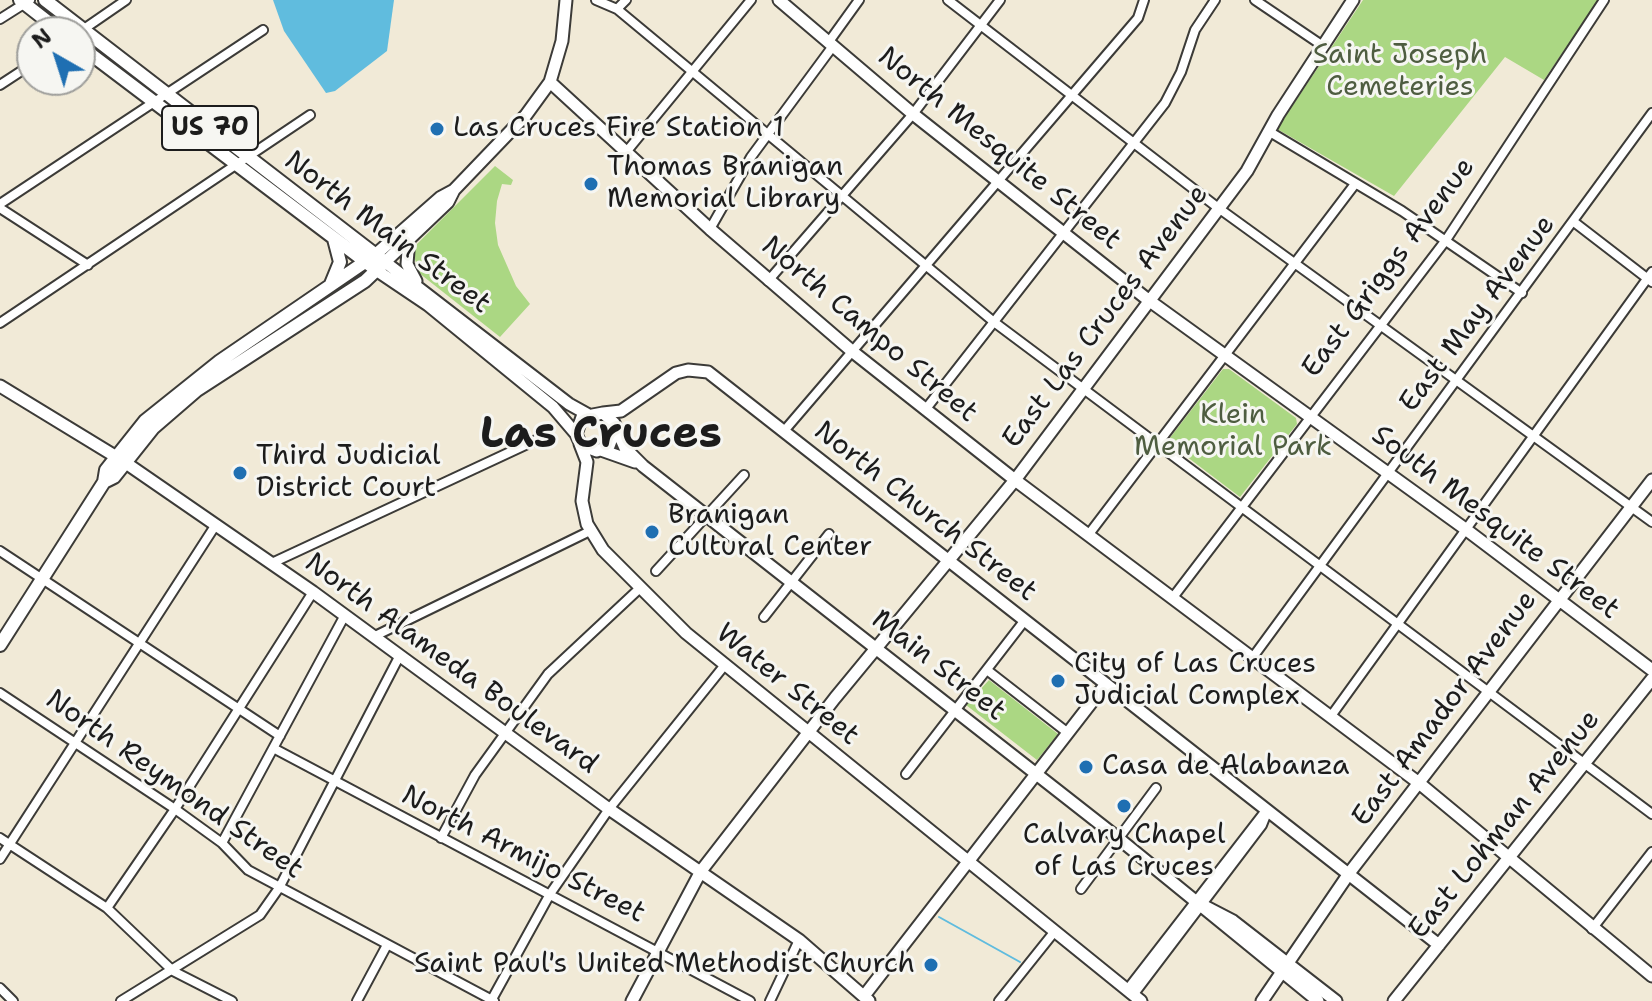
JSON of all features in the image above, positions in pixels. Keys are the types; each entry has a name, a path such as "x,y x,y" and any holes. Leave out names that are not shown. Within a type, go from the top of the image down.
{"main road":[{"name":"North Main Street","path":"45,0 64,16"},
{"path":"25,1 42,16"},
{"name":"North Main Street","path":"96,44 159,98 376,263"},
{"name":"North Main Street","path":"96,57 159,98"},
{"name":"North Main Street","path":"241,160 334,239 376,263"},
{"path":"323,292 336,279 340,262 334,239"},
{"path":"0,645 104,482 114,477 119,459 145,421 171,398 323,292 376,263"},
{"path":"119,459 197,390 376,263"}],"street":[{"path":"96,21 126,0"},
{"path":"376,263 448,202 454,190 526,115 550,82 562,41 566,0"},
{"path":"596,0 617,9 994,322 1652,814"},
{"path":"617,9 626,0"},
{"path":"627,151 751,0"},
{"name":"North Mesquite Street","path":"779,0 913,114 1147,299 1309,415"},
{"path":"710,229 767,134 859,0"},
{"path":"948,0 1217,207 1652,522"},
{"path":"768,281 913,114 1000,0"},
{"path":"784,431 1138,18 1144,0"},
{"path":"925,410 1065,234 1174,89 1195,30 1215,0"},
{"path":"1255,0 1323,46"},
{"name":"East Las Cruces Avenue","path":"632,1001 701,871 876,648 1015,480 1147,299 1247,171 1353,0"},
{"name":"East Griggs Avenue","path":"1174,596 1309,415 1446,240 1604,0"},
{"path":"0,19 25,1"},
{"path":"88,265 0,206 263,30"},
{"name":"North Campo Street","path":"550,82 768,281 853,352 1015,480 1174,596 1419,783 1652,976"},
{"name":"East May Avenue","path":"1253,657 1386,471 1522,293 1652,113"},
{"path":"0,323 310,115"},
{"path":"1270,132 1446,240 1522,293"},
{"path":"1089,534 1355,184"},
{"path":"376,263 441,197 454,190"},
{"path":"1331,716 1464,528 1650,277 1574,222"},
{"path":"409,238 407,264 421,289"},
{"name":"North Main Street","path":"376,263 421,289 560,398 587,414"},
{"name":"North Main Street","path":"376,263 553,407 577,437"},
{"name":"North Church Street","path":"603,413 621,411 676,373 701,370 714,378 1105,685 1350,872 1439,945"},
{"path":"615,429 603,413 587,414 578,422 577,437 586,449 599,451 613,441 615,429 631,410 667,383 686,375 714,378"},
{"name":"North Alameda Boulevard","path":"0,386 119,459 313,592 609,809 799,940 864,999"},
{"name":"South Mesquite Street","path":"1309,415 1652,670"},
{"name":"Main Street","path":"615,429 643,466 1118,838 1227,929 1283,967"},
{"name":"Water Street","path":"577,437 587,462 583,510 603,550 640,588 724,666 1134,995"},
{"path":"272,563 536,440"},
{"name":"Water Street","path":"592,530 587,490 599,451"},
{"name":"Main Street","path":"599,451 643,466"},
{"path":"656,571 744,475"},
{"name":"East Amador Avenue","path":"1262,1001 1350,872 1652,480"},
{"path":"0,859 215,526"},
{"path":"375,636 592,530"},
{"path":"764,617 829,534"},
{"path":"0,551 280,736"},
{"path":"441,838 475,775 548,674 640,588"},
{"path":"107,908 175,809 237,706 313,592"},
{"path":"222,843 345,615"},
{"path":"906,774 1025,620"},
{"path":"121,1001 260,915 279,888 400,655"},
{"path":"492,1001 550,894 609,809 724,666"},
{"path":"987,670 1068,733"},
{"name":"East Lohman Avenue","path":"1394,1001 1652,679"},
{"path":"864,999 1105,685"},
{"name":"North Reymond Street","path":"0,693 175,809 222,843 248,870 492,1001"},
{"name":"North Armijo Street","path":"275,749 660,950 750,1001"},
{"path":"1081,889 1156,788"},
{"path":"1134,995 1199,903 1262,825 1268,810"},
{"path":"0,838 107,908 173,971 232,1001"},
{"path":"1592,929 1652,852"},
{"path":"999,1001 1055,931"},
{"path":"770,1001 799,940"},
{"path":"357,1001 387,945"},
{"path":"1283,967 1318,1001"},
{"path":"1283,967 1336,1001"},
{"path":"0,988 13,1001"}],"green space":[{"name":"Saint Joseph Cemeteries","path":"1363,0 1598,0 1544,80 1505,57 1394,196 1277,129"},
{"path":"495,166 513,180 511,185 502,184 497,201 495,223 498,245 516,286 530,304 500,337 419,273 414,256 416,245"},
{"name":"Klein Memorial Park","path":"1223,369 1229,369 1296,418 1297,424 1240,497 1170,444 1169,439"},
{"path":"989,680 1058,734 1037,760 966,705"}],"water":[{"path":"273,0 394,0 387,51 335,91 326,93 284,31"}],"waterway":[{"path":"939,917 1020,962"}],"place":[{"name":"Las Cruces Fire Station 1","path":"437,129"},
{"name":"Thomas Branigan Memorial Library","path":"591,184"},
{"name":"Third Judicial District Court","path":"240,473"},
{"name":"Branigan Cultural Center","path":"652,532"},
{"name":"City of Las Cruces Judicial Complex","path":"1058,681"},
{"name":"Casa de Alabanza","path":"1086,767"},
{"name":"Calvary Chapel of Las Cruces","path":"1124,806"},
{"name":"Saint Paul's United Methodist Church","path":"931,965"}],"district":[{"name":"Las Cruces","path":"601,435"}]}
